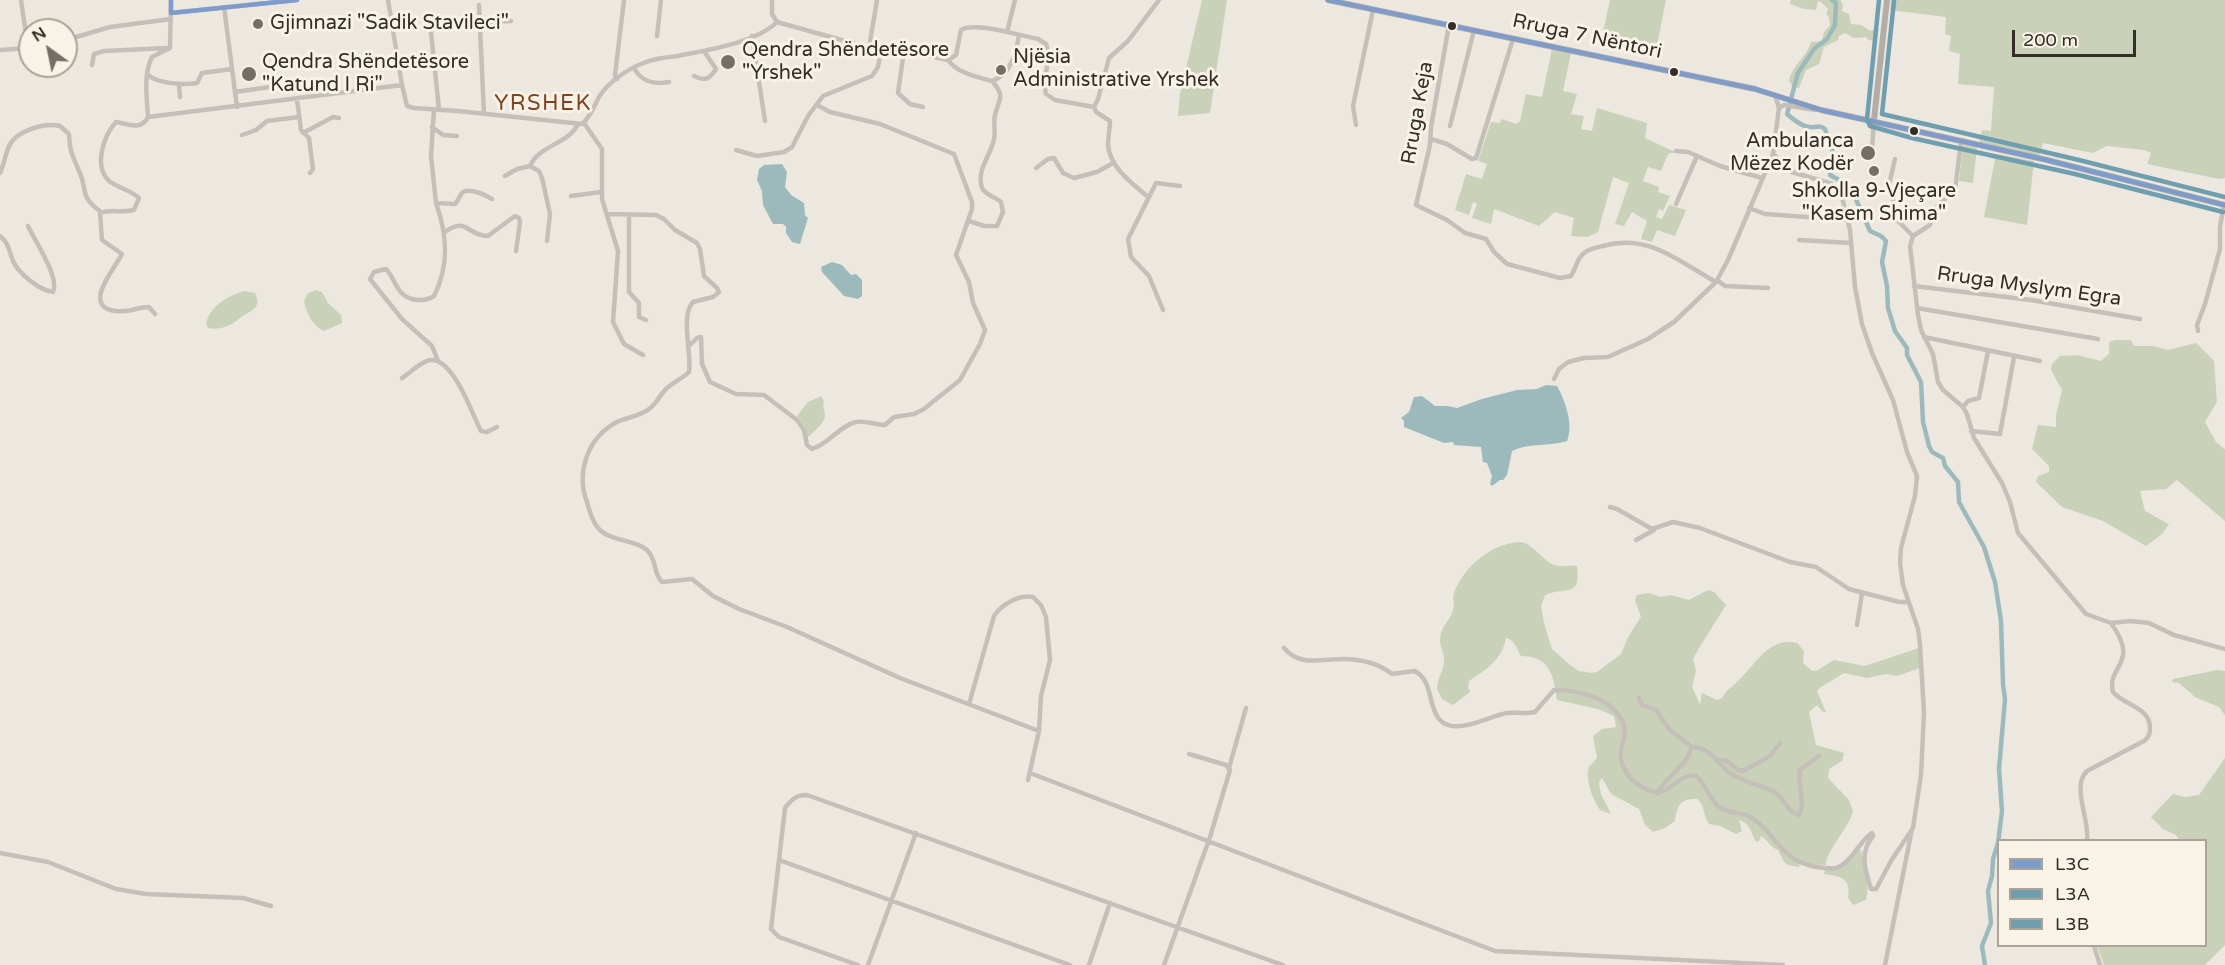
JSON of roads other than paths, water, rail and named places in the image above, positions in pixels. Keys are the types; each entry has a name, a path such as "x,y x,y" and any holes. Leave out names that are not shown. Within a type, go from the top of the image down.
{"main road":[{"name":"Rruga 7 Nëntori","path":"1328,0 1775,95 1790,103 2076,167 2224,204"},
{"path":"1874,120 1887,0"}],"street":[{"path":"21,0 24,18"},
{"path":"170,48 171,0"},
{"path":"78,36 110,27 224,7 297,0"},
{"path":"388,0 407,106 578,124 584,123 603,91 616,79 634,68 649,61 704,51 752,36 770,29 777,22"},
{"path":"616,79 624,0"},
{"path":"657,36 661,0"},
{"path":"772,0 772,14 777,22 869,48 903,51 948,60 956,55 962,28 975,27 1038,39 1046,44 1049,53 1046,94 1050,98 1094,107"},
{"path":"869,48 877,0"},
{"path":"1007,32 1015,0"},
{"path":"1094,107 1109,58 1128,41 1159,0"},
{"path":"479,5 484,114"},
{"path":"224,7 237,107"},
{"path":"1356,124 1353,106 1373,10"},
{"path":"480,22 511,21"},
{"path":"430,22 437,110 432,127 431,156 436,203 445,232 443,268 436,293 431,298 418,301 403,294 386,269 374,272 370,279 402,319 432,346 438,362"},
{"name":"Rruga Keja","path":"1449,25 1431,127 1431,139 1416,205 1447,220 1465,233 1486,239 1494,252 1507,264 1560,278 1571,276 1578,259 1588,250 1613,244 1636,242 1664,252 1717,281"},
{"path":"1450,126 1474,30"},
{"path":"992,81 1002,77 1008,70 1019,35"},
{"path":"752,36 765,121"},
{"path":"1431,139 1447,144 1472,159 1476,158 1513,39"},
{"path":"92,65 94,54 104,51 170,48"},
{"path":"0,173 10,145 15,138 38,127 60,126 69,134 70,154 79,170 84,193 89,202 101,212 127,212 136,208 138,196 118,187 107,178 102,166 102,153 114,123 136,126 144,123 148,117 146,91 152,57 170,48"},
{"path":"0,50 18,49"},
{"path":"736,150 757,156 784,152 792,147 808,116 826,93 872,76 878,67 881,50"},
{"path":"694,76 705,80 716,69 704,51"},
{"path":"903,51 898,93 910,104 922,107"},
{"path":"948,60 951,65 962,71 992,81 1000,91 1001,99 994,117 995,133 991,150 982,166 982,184 985,192 1001,202 1003,212 997,226 988,227 969,221"},
{"path":"634,68 645,81 669,82"},
{"path":"148,75 157,80 172,81 179,85 197,83 202,73 232,69"},
{"path":"179,85 180,97"},
{"path":"148,117 402,85"},
{"path":"235,92 270,87"},
{"path":"1554,379 1559,369 1568,362 1584,358 1608,357 1648,339 1674,322 1717,281 1773,154 1779,108 1775,95"},
{"path":"297,99 303,133 309,138 313,169 310,173"},
{"path":"1779,108 1790,103"},
{"path":"688,347 700,337 702,364 710,382 736,394 764,395 797,420 804,430 807,445 812,449 826,444 847,426 857,422 885,424 894,417 914,414 924,409 960,380 984,336 985,330 973,303 969,282 956,255 969,221 972,202 954,154 880,124 830,111 817,105"},
{"path":"1094,107 1096,112 1110,121 1108,145 1113,163 1148,197"},
{"path":"242,135 256,130 267,121 299,117"},
{"path":"303,133 333,117 339,118"},
{"path":"1872,148 1874,120"},
{"path":"584,123 602,149 601,192 618,259 613,322 624,345 643,355"},
{"path":"530,166 537,155 571,133 578,124"},
{"path":"432,127 443,135 457,136"},
{"path":"1961,141 1955,191 1938,205 1930,225 1913,236 1910,246 1917,308 1940,385 1964,407 1969,417 1971,431 2002,483 2010,502 2018,533 2083,612 2110,623 2131,621 2149,623 2174,635 2225,649"},
{"path":"1676,151 1688,152 1720,166 1762,178"},
{"path":"1773,154 1792,172 1832,184 1841,193 1848,220 1862,324 1893,400 1907,452 1917,476 1918,484 1907,521 1900,559 1903,585 1918,629 1920,645 1924,713 1922,766 1913,828 1885,965"},
{"path":"1676,204 1697,156"},
{"path":"1036,168 1052,158 1063,173 1074,178 1097,172 1113,163"},
{"path":"1895,159 1888,189 1894,202 1893,214 1913,236"},
{"path":"505,176 517,169 530,166 539,171 550,214 547,241"},
{"path":"1163,310 1149,276 1131,257 1128,239 1156,183 1180,186"},
{"path":"436,203 456,204 461,193 465,191 485,194 492,198"},
{"path":"571,196 601,192"},
{"path":"2198,332 2197,325 2220,249 2220,227 2224,204"},
{"path":"1749,208 1765,214 1848,220"},
{"path":"101,212 102,240 122,254 102,287 99,296 102,303 114,311 149,307 155,314"},
{"path":"607,214 660,217 675,230 697,243 704,276 719,290 718,295 691,304 688,312 690,369 687,374 667,388 649,409 615,423 599,437 586,458 582,486 598,529 615,539 646,549 652,557 662,582 692,579 713,596 739,609 787,627 900,678 1039,731"},
{"path":"629,215 629,292 639,303 639,317 646,320"},
{"path":"445,232 454,225 461,225 479,235 488,236 515,216 520,222 516,251"},
{"path":"0,236 8,244 19,271 45,290 53,292 54,283 45,256 28,226"},
{"path":"1799,240 1851,243"},
{"path":"1717,281 1725,285 1768,288"},
{"name":"Rruga Myslym Egra","path":"1914,286 2031,300 2140,319"},
{"path":"1917,308 2098,339"},
{"path":"1924,337 2040,362"},
{"path":"1964,407 1968,402 1979,398 1988,351"},
{"path":"1971,431 2000,434 2014,357"},
{"path":"402,378 425,362 431,360 438,362 453,374 480,430 487,432 496,427"},
{"path":"1610,507 1656,529"},
{"path":"1636,540 1673,522 1700,528 1790,562 1816,567 1849,589 1899,602 1909,602"},
{"path":"1857,625 1862,593"},
{"path":"969,704 994,616 997,611 1013,601 1025,596 1033,597 1044,611 1048,627 1050,660 1041,696 1039,731 1028,780"},
{"path":"2087,839 2087,822 2080,789 2081,778 2087,771 2144,741 2150,734 2149,721 2145,714 2121,700 2112,689 2113,680 2125,654 2110,623"},
{"path":"1284,648 1302,661 1344,659 1377,664 1392,674 1415,671 1427,682 1439,719 1455,726 1482,722 1506,713 1535,712 1541,708 1549,693 1556,689 1591,696 1606,702 1613,708 1625,731 1621,751 1624,768 1642,788 1657,793 1666,791 1685,777 1696,776 1719,807 1726,811 1747,815 1785,852 1802,864 1837,867 1851,856 1872,833 1873,836 1864,852 1864,862 1872,890 1879,886 1891,861 1913,828"},
{"path":"1639,698 1642,705 1656,710 1679,739 1691,744 1692,747 1699,747 1709,752 1729,772 1741,780 1776,793 1791,811 1799,815 1802,810 1798,781 1800,770 1819,756"},
{"path":"1164,965 1208,841 1246,708"},
{"path":"1717,760 1725,759 1738,770 1743,771 1770,756 1780,743"},
{"path":"1657,793 1662,784 1682,766 1692,747"},
{"path":"1189,754 1230,768"},
{"path":"1029,773 1495,951 1782,965"},
{"path":"858,965 778,937 772,932 786,808 798,795 807,795 1283,965"},
{"path":"868,965 916,834"},
{"path":"0,853 48,862 116,889 146,894 243,898 271,906"},
{"path":"779,860 1070,965"},
{"path":"1089,965 1110,903"},
{"path":"2095,947 2100,965"}],"water":[{"path":"782,164 787,172 785,187 791,195 804,203 805,215 808,218 800,244 792,242 783,224 773,224 763,205 762,191 757,180 759,169 764,165"},
{"path":"832,262 842,265 851,275 856,274 862,280 862,296 858,299 844,296 822,272 821,267"},
{"path":"1546,385 1557,386 1563,398 1570,428 1567,441 1526,446 1512,451 1507,475 1492,486 1490,484 1492,476 1487,463 1483,462 1481,447 1454,445 1453,442 1444,443 1404,427 1404,421 1401,418 1409,412 1414,397 1422,396 1435,406 1457,408 1482,399 1517,390 1537,389"}],"waterway":[{"path":"1832,0 1836,3 1835,25 1827,39 1814,49 1798,73 1787,114 1804,126 1820,126 1825,129 1833,153 1830,175 1850,186 1870,231 1886,241 1882,262 1887,286 1888,308 1895,331 1907,348 1907,355 1921,382 1923,422 1929,446 1932,452 1943,458 1945,466 1958,482 1959,502 1984,547 1995,582 2001,621 2005,699 1999,769 2002,811 1998,839"},
{"path":"1985,965 1982,946 1991,923 1988,891 1997,846"}],"place":[{"name":"Gjimnazi \"Sadik Stavileci\"","path":"258,24"},
{"name":"Qendra Shëndetësore \"Yrshek\"","path":"728,62"},
{"name":"Njësia Administrative Yrshek","path":"1001,70"},
{"name":"Qendra Shëndetësore \"Katund I Ri\"","path":"249,74"},
{"name":"Ambulanca Mëzez Kodër","path":"1868,153"},
{"name":"Shkolla 9-Vjeçare \"Kasem Shima\"","path":"1874,171"}],"district":[{"name":"YRSHEK","path":"543,104"}]}
